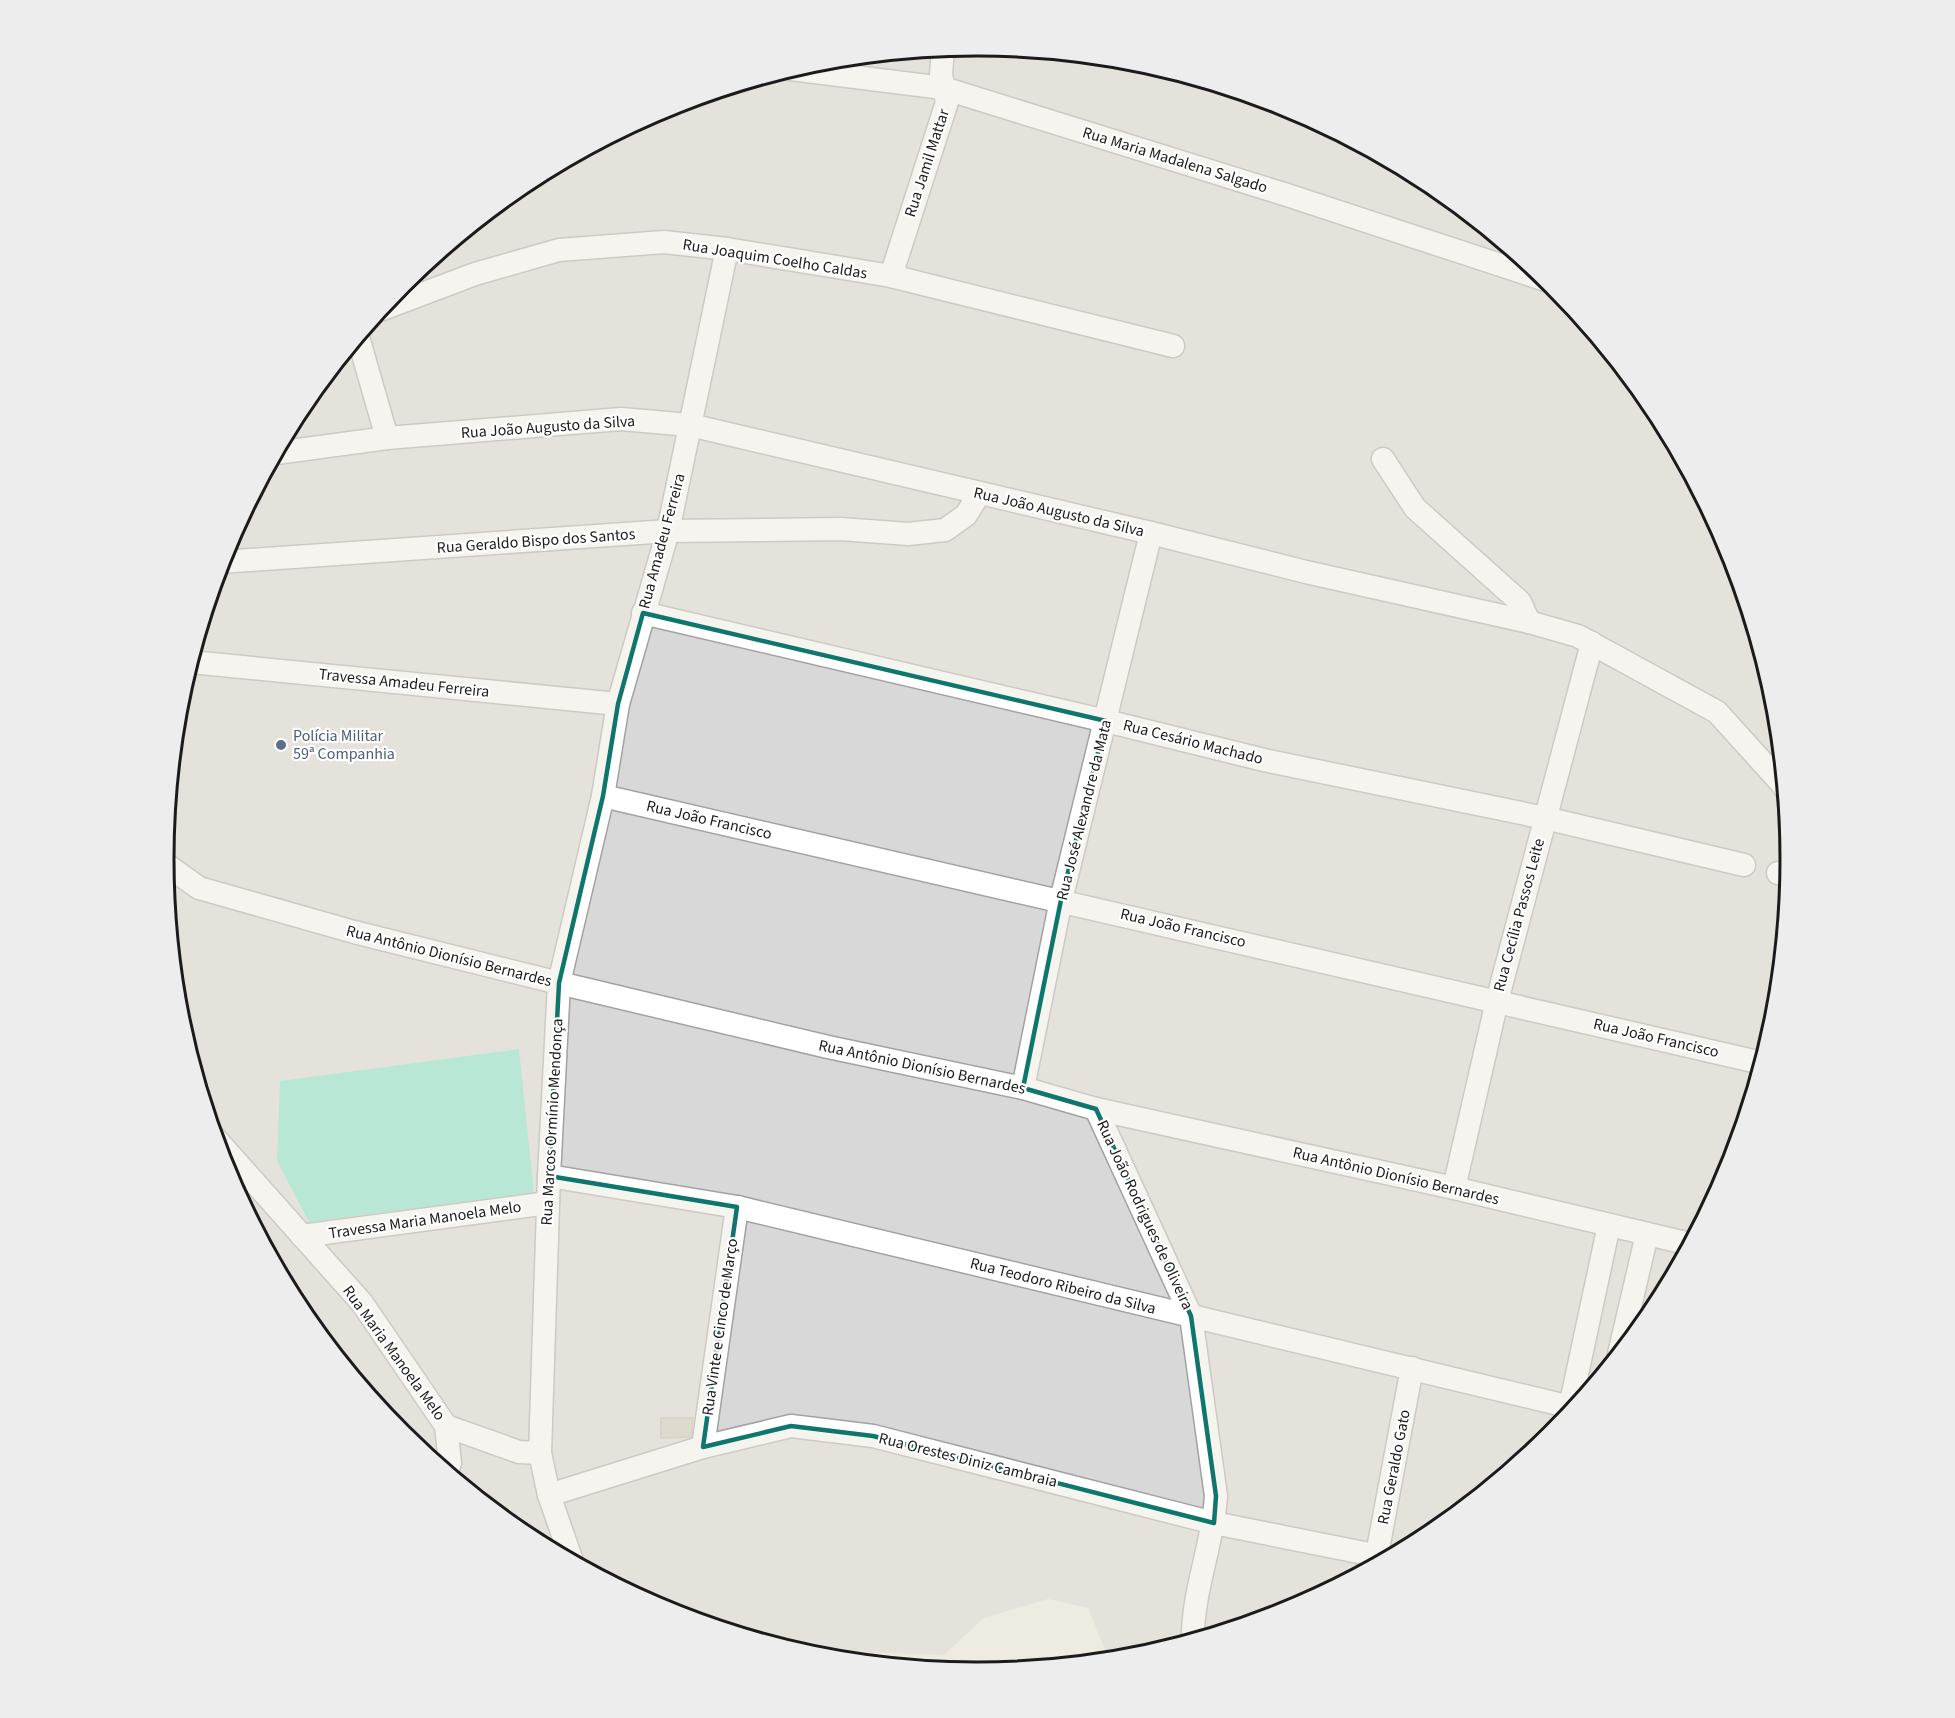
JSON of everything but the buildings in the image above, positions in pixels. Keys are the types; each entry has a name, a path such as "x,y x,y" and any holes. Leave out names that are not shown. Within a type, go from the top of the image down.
{"street":[{"name":"Rua Jamil Mattar","path":"891,276 947,102 941,75 942,57"},
{"name":"Rua Maria Madalena Salgado","path":"816,72 944,88 1287,195 1528,274"},
{"name":"Rua Joaquim Coelho Caldas","path":"397,303 475,274 559,250 664,242 727,249 891,276 1173,346"},
{"name":"Rua Amadeu Ferreira","path":"603,796 618,704 668,531 727,249"},
{"path":"360,345 387,438"},
{"name":"Rua João Augusto da Silva","path":"285,452 387,438 621,419 690,425 1151,533 1306,572 1529,622 1578,636 1717,712 1776,777"},
{"path":"1383,459 1415,508 1520,602 1529,622"},
{"name":"Rua Geraldo Bispo dos Santos","path":"232,561 668,531 841,529 908,534 945,530 966,515 979,494"},
{"name":"Rua José Alexandre da Mata","path":"1023,1088 1061,900 1151,533"},
{"name":"Rua Cesário Machado","path":"643,613 1264,760 1545,818 1744,865"},
{"name":"Rua Cecília Passos Leite","path":"1454,1188 1497,1001 1592,643"},
{"name":"Travessa Amadeu Ferreira","path":"198,663 618,704"},
{"name":"Rua João Francisco","path":"603,796 1755,1061"},
{"name":"Rua Marcos Ormínio Mendonça","path":"568,1550 549,1495 540,1453 549,1176 559,983 603,796"},
{"name":"Rua Antônio Dionísio Bernardes","path":"174,870 199,888 354,932 559,983 828,1047 1023,1088 1096,1109 1454,1188 1683,1242"},
{"name":"Rua João Rodrigues de Oliveira","path":"1096,1109 1191,1316 1216,1496 1214,1523 1192,1622 1193,1633"},
{"name":"Rua Maria Manoela Melo","path":"232,1156 362,1303 446,1426 450,1464"},
{"name":"Rua Teodoro Ribeiro da Silva","path":"549,1176 737,1207 1566,1406"},
{"name":"Travessa Maria Manoela Melo","path":"302,1236 548,1203"},
{"name":"Rua Vinte e Cinco de Março","path":"703,1447 737,1207"},
{"path":"1574,1397 1609,1225"},
{"path":"1623,1337 1647,1234"},
{"name":"Rua Geraldo Gato","path":"1381,1554 1412,1368"},
{"path":"446,1426 519,1452 540,1453"},
{"name":"Rua Orestes Diniz Cambraia","path":"549,1495 703,1447 791,1426 873,1436 1214,1523 1374,1558"}],"highlighted area":[{"path":"643,613 1106,721 1061,900 1023,1088 1096,1109 1191,1316 1216,1496 1214,1523 873,1436 791,1426 703,1447 737,1207 549,1176 559,983 603,796 618,704"}],"shaded area":[{"path":"925,57 1030,57 1082,62 1134,71 1236,98 1333,138 1379,163 1424,191 1507,255 1582,329 1615,370 1646,413 1698,504 1720,552 1754,651 1766,702 1779,806 1781,859 1774,964 1766,1016 1754,1067 1738,1117 1720,1166 1673,1261 1646,1305 1582,1389 1546,1427 1467,1496 1424,1527 1333,1580 1236,1620 1185,1635 1106,1652 1088,1608 1048,1599 984,1618 944,1655 863,1654 821,1647 719,1620 622,1580 576,1555 531,1527 448,1463 373,1389 340,1348 309,1305 257,1214 235,1166 201,1067 189,1016 176,912 174,859 181,754 189,702 201,651 217,601 235,552 282,457 309,413 373,329 409,291 488,222 531,191 622,138 719,98 770,83 873,62"}],"green space":[{"path":"519,1049 534,1193 309,1222 277,1161 280,1081"}],"place":[{"name":"Polícia Militar 59ª Companhia","path":"281,745"}]}
